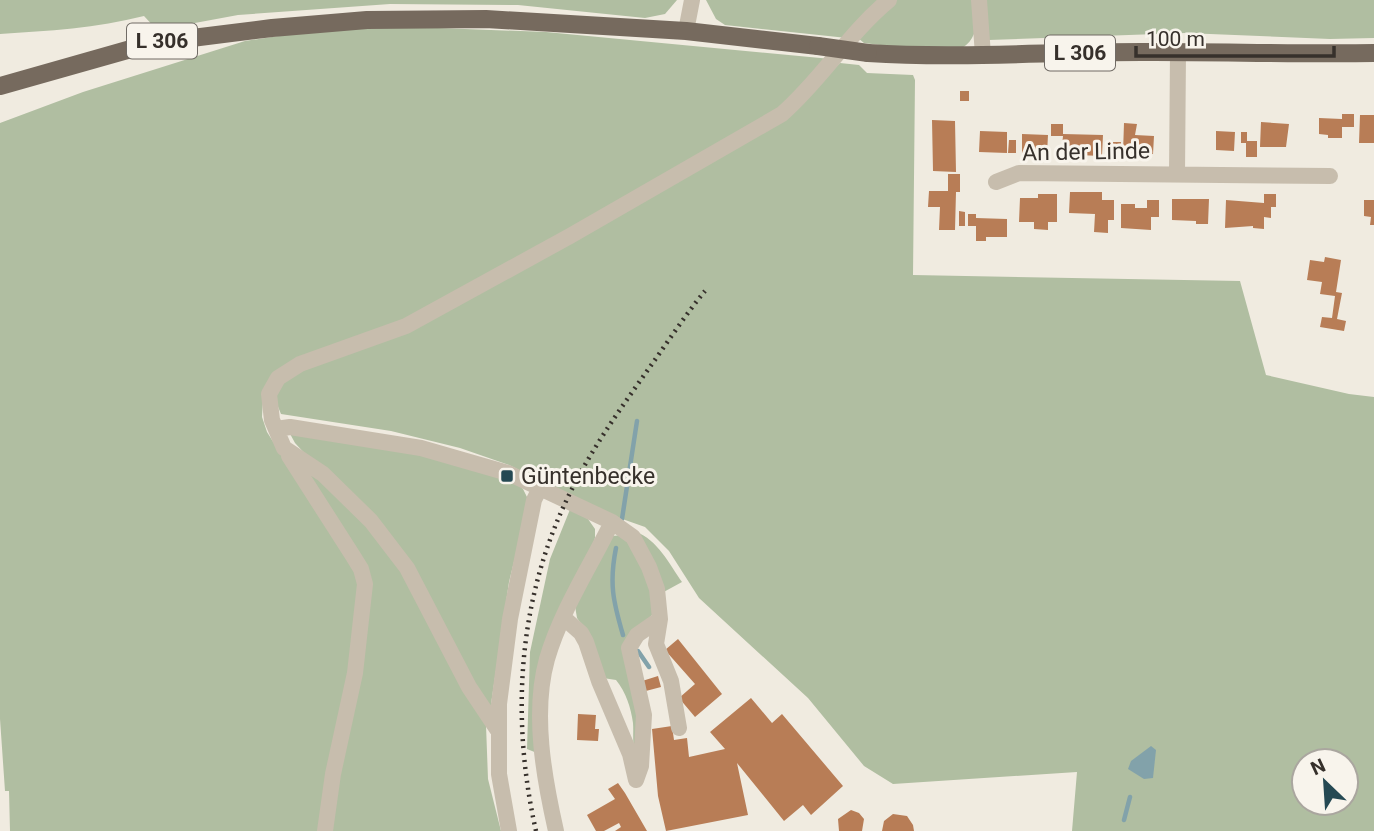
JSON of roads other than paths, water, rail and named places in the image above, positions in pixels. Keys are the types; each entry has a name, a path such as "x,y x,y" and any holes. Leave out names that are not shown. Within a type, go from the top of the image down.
{"main road":[{"name":"L 306","path":"0,86 152,43 272,28 451,17 686,32 915,56 1374,53"}],"street":[{"path":"686,32 692,0"},
{"path":"325,831 333,774 355,673 365,584 361,569 284,448 275,429 269,411 269,394 278,378 300,363 406,326 570,236 782,114 807,92 874,13 889,0"},
{"path":"979,0 983,55"},
{"name":"An der Linde","path":"1177,174 1178,53"},
{"name":"An der Linde","path":"996,182 1019,173 1330,176"},
{"path":"275,429 290,427 421,448 508,472 612,522 633,537 649,566 657,589 660,619 656,644 671,681 679,728"},
{"path":"284,448 323,474 351,501 371,521 407,568 469,687 498,729"},
{"path":"509,831 499,774 498,729 510,619 534,500 540,488"},
{"path":"321,503 351,501"},
{"path":"556,831 544,757 541,714 547,661 564,618 612,522"},
{"path":"564,618 581,633 586,642 599,681 630,754 636,779 641,765 644,715 629,648 637,635 660,619"}],"water":[{"path":"1151,746 1156,750 1153,778 1144,779 1128,769 1131,761"}],"waterway":[{"path":"622,519 637,421"},
{"name":"Güntenbecke","path":"616,548 613,592 623,635"},
{"name":"Güntenbecke","path":"638,651 649,667"},
{"path":"1124,820 1130,797"}],"railway":[{"path":"536,831 523,744 522,700 530,613 540,571 554,529 590,457 609,425 705,291"}],"place":[{"name":"Güntenbecke","path":"507,476"}]}
